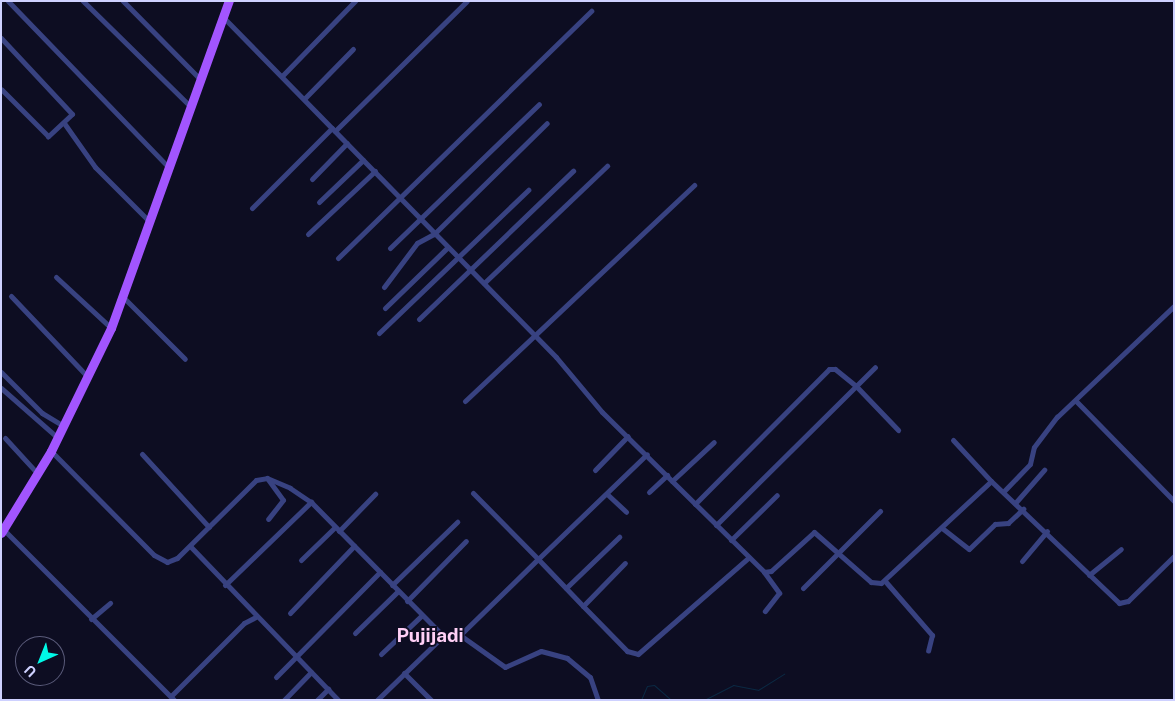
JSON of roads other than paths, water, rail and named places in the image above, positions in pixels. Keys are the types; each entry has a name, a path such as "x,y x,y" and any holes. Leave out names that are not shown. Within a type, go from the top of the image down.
{"main road":[{"path":"2,530 38,475 58,438 62,425 88,377 124,298 152,224 168,168 192,108 228,1"}],"street":[{"path":"8,1 168,168"},
{"path":"82,1 192,108"},
{"path":"123,1 201,80"},
{"path":"282,76 356,1"},
{"path":"252,208 467,1"},
{"path":"338,258 591,11"},
{"path":"223,17 375,171 471,272 484,283 628,436 764,572 779,593 765,611"},
{"path":"1,38 72,112 48,136 1,89"},
{"path":"304,99 353,50"},
{"path":"390,248 538,104"},
{"path":"64,122 95,167 152,224"},
{"path":"384,286 414,246 434,234 547,123"},
{"path":"312,179 347,143"},
{"path":"319,202 363,160"},
{"path":"484,283 607,166"},
{"path":"308,234 375,171"},
{"path":"419,319 471,272 573,171"},
{"path":"465,401 536,338 694,186"},
{"path":"379,333 528,190"},
{"path":"384,308 448,248"},
{"path":"56,277 111,328"},
{"path":"11,296 88,377"},
{"path":"124,298 184,359"},
{"path":"1004,491 1030,464 1034,447 1050,424 1174,306"},
{"path":"716,525 875,367"},
{"path":"695,504 822,373 835,369 856,386 898,430"},
{"path":"1,372 42,413 62,425"},
{"path":"1,388 58,438"},
{"path":"1076,401 1174,501"},
{"path":"595,470 628,436"},
{"path":"5,438 38,475"},
{"path":"953,440 991,481 1047,531 1117,601 1124,603 1174,556"},
{"path":"672,481 714,442"},
{"path":"51,451 104,501 162,562 172,561 190,546 256,480 267,478 310,502 442,636"},
{"path":"142,454 209,527"},
{"path":"460,635 647,454"},
{"path":"1016,502 1044,470"},
{"path":"649,492 667,474"},
{"path":"267,478 283,500 268,519"},
{"path":"764,572 771,571 811,533 839,553 871,582 885,581 991,481"},
{"path":"473,492 627,651 638,654 749,557"},
{"path":"301,560 375,494"},
{"path":"607,494 626,512"},
{"path":"731,540 777,495"},
{"path":"226,585 310,502"},
{"path":"942,528 969,549 995,524 1008,523 1023,509"},
{"path":"803,588 880,511"},
{"path":"392,585 457,522"},
{"path":"2,530 90,619 173,698 244,623 256,617"},
{"path":"1022,561 1047,531"},
{"path":"566,588 619,537"},
{"path":"407,601 466,541"},
{"path":"190,546 256,617 338,700"},
{"path":"290,613 354,546"},
{"path":"1089,575 1121,549"},
{"path":"584,606 625,563"},
{"path":"276,677 380,572"},
{"path":"885,581 932,634 928,651"},
{"path":"355,634 398,591"},
{"path":"90,619 110,603"},
{"path":"381,654 421,616"},
{"path":"377,700 442,636 460,635 505,667 541,651 567,658 590,677 598,700"},
{"path":"284,700 311,672"},
{"path":"404,673 431,700"},
{"path":"317,700 328,689"}],"waterway":[{"path":"704,700 733,685 758,690 784,674"},
{"path":"641,700 647,686 654,685 671,700"}],"district":[{"name":"Pujijadi","path":"430,636"}]}
